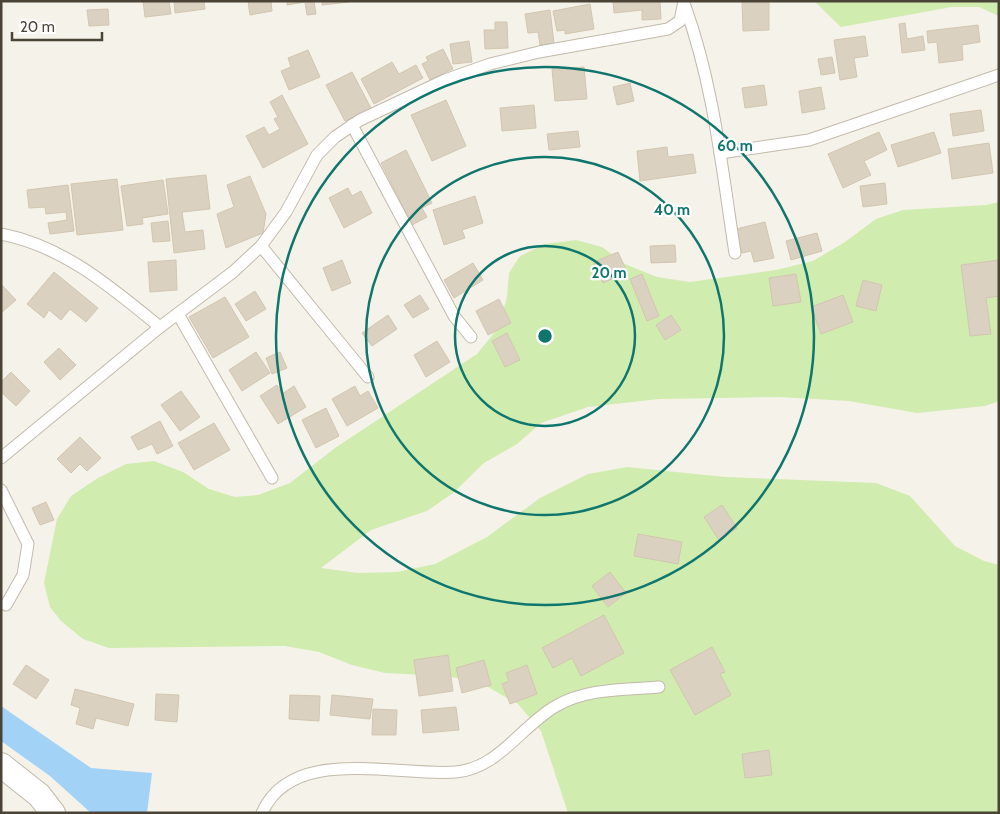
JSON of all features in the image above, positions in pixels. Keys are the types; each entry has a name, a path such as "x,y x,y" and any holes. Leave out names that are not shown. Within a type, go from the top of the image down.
{"street":[{"path":"1,765 39,795 53,813"}],"lane":[{"path":"1,458 160,328 233,272 261,246 286,212 317,155 335,137 352,125 446,80 490,64 548,50 668,29 680,21 684,4"},
{"path":"684,4 697,40 710,90 735,253"},
{"path":"720,153 809,140 999,75"},
{"path":"352,125 454,316 471,337"},
{"path":"1,234 17,237 64,256 105,282 160,328"},
{"path":"261,246 368,378"},
{"path":"178,314 272,478"},
{"path":"1,490 28,544 23,574 6,605"},
{"path":"262,813 269,798 290,780 325,769 457,772 484,765 556,706 594,692 659,687"}],"green space":[{"path":"814,1 999,1 999,16 979,7 952,7 841,27"},
{"path":"999,202 999,401 985,406 917,413 849,401 779,397 659,399 588,407 541,423 517,444 484,463 453,493 427,511 371,530 321,568 358,573 397,572 435,564 487,537 540,498 588,474 627,467 725,477 876,483 910,496 955,546 984,561 999,565 999,813 568,813 541,731 518,704 479,682 446,676 385,673 352,665 319,652 285,646 109,648 83,639 61,621 50,607 44,583 57,519 71,496 98,478 126,464 154,461 183,472 209,489 235,497 258,495 290,483 335,448 477,354 499,327 507,297 509,273 520,256 545,244 576,240 602,247 625,264 657,277 690,282 776,270 813,261 845,242 876,219 903,210 986,205"}],"water":[{"path":"1,706 91,768 152,773 147,813 91,813 50,776 1,741"}],"building":[{"path":"143,1 169,1 171,14 145,17"},
{"path":"174,1 204,1 205,9 175,13"},
{"path":"248,1 271,1 272,11 250,15"},
{"path":"287,1 314,1 316,14 307,15 305,2 287,5"},
{"path":"322,1 349,1 349,2 322,5"},
{"path":"613,1 660,1 661,19 642,20 642,10 614,13"},
{"path":"742,1 769,1 769,30 743,31"},
{"path":"590,4 594,29 565,34 565,30 557,31 553,11"},
{"path":"108,9 109,25 89,26 87,10"},
{"path":"550,10 554,43 540,45 538,32 528,33 525,14"},
{"path":"495,22 507,22 508,48 485,49 484,30 495,30"},
{"path":"905,23 907,39 923,36 925,50 902,53 899,24"},
{"path":"978,25 980,42 962,45 963,60 939,63 937,42 928,43 927,31"},
{"path":"865,36 868,56 854,58 857,77 840,80 834,40"},
{"path":"469,41 472,62 453,64 450,44"},
{"path":"443,49 453,69 430,80 422,64 428,61 426,57"},
{"path":"308,50 320,77 289,90 281,71 291,67 288,58"},
{"path":"832,57 835,73 821,75 818,59"},
{"path":"392,62 399,74 416,65 423,78 374,104 361,79"},
{"path":"584,67 587,99 555,101 552,69"},
{"path":"352,72 371,108 345,121 326,85"},
{"path":"630,83 634,101 617,105 613,87"},
{"path":"764,85 767,105 745,108 742,88"},
{"path":"821,87 825,109 802,113 799,91"},
{"path":"282,95 308,144 263,168 246,136 264,127 269,135 280,129 274,119 278,117 270,102"},
{"path":"446,100 466,146 432,161 411,115"},
{"path":"534,105 536,128 502,131 500,108"},
{"path":"981,110 984,131 953,136 950,114"},
{"path":"578,131 580,147 549,150 547,134"},
{"path":"879,132 887,150 864,161 871,175 843,188 828,154"},
{"path":"934,132 941,153 898,167 891,145"},
{"path":"989,143 993,173 952,179 948,149"},
{"path":"667,147 668,157 693,154 696,173 640,181 637,151"},
{"path":"406,150 432,203 422,208 427,217 412,225 381,163"},
{"path":"206,175 210,209 182,212 185,232 203,230 205,249 174,253 166,179"},
{"path":"250,176 266,214 263,233 226,248 217,214 234,207 227,185"},
{"path":"117,179 123,230 77,235 71,184"},
{"path":"163,180 168,214 142,218 143,224 127,226 121,186"},
{"path":"885,183 887,204 863,207 860,186"},
{"path":"68,185 74,231 50,234 48,223 67,220 66,212 46,214 45,207 29,208 27,190"},
{"path":"348,188 352,196 361,191 372,213 344,228 329,198"},
{"path":"475,196 483,223 462,230 465,238 444,245 433,210"},
{"path":"168,221 170,241 153,242 151,223"},
{"path":"765,222 774,258 754,262 751,251 742,253 736,229"},
{"path":"817,233 822,251 791,260 786,241"},
{"path":"675,245 676,262 651,263 650,246"},
{"path":"618,252 627,272 603,283 594,262"},
{"path":"176,260 177,290 150,292 148,262"},
{"path":"342,260 351,283 332,291 323,268"},
{"path":"999,260 999,296 986,298 991,334 970,336 961,265"},
{"path":"473,263 483,280 454,298 444,280"},
{"path":"54,272 98,308 86,322 70,309 61,320 49,310 44,318 27,304"},
{"path":"642,274 659,316 647,321 630,279"},
{"path":"796,274 801,302 773,306 769,278"},
{"path":"863,280 882,285 876,311 856,306"},
{"path":"1,284 16,300 1,313"},
{"path":"255,291 266,309 246,321 235,304"},
{"path":"420,295 429,309 413,318 404,305"},
{"path":"843,295 853,322 821,334 811,307"},
{"path":"225,297 249,337 213,358 189,317"},
{"path":"499,299 511,323 488,335 476,311"},
{"path":"388,315 397,329 372,346 362,333"},
{"path":"671,315 681,330 665,340 656,325"},
{"path":"507,333 520,360 505,367 492,341"},
{"path":"437,341 450,362 426,377 414,355"},
{"path":"59,348 76,365 60,380 44,362"},
{"path":"256,352 270,373 242,391 229,370"},
{"path":"280,352 287,368 272,374 266,358"},
{"path":"11,372 30,391 16,406 1,392 1,382"},
{"path":"277,385 282,394 294,386 306,407 278,424 260,396"},
{"path":"355,386 360,396 368,391 378,408 347,426 332,399"},
{"path":"181,391 200,417 180,431 161,405"},
{"path":"326,408 339,436 316,448 302,420"},
{"path":"160,421 173,446 157,454 152,444 138,450 131,437"},
{"path":"214,423 230,450 194,470 178,443"},
{"path":"80,437 101,458 87,471 80,464 71,473 57,459"},
{"path":"46,502 54,520 40,525 32,508"},
{"path":"722,505 737,528 719,540 704,517"},
{"path":"638,534 682,542 678,564 634,556"},
{"path":"610,572 626,593 608,607 592,586"},
{"path":"604,615 624,653 581,676 572,658 553,668 542,648"},
{"path":"712,647 725,672 720,674 731,695 695,715 670,670"},
{"path":"448,655 453,691 419,696 414,660"},
{"path":"484,660 491,685 462,693 456,668"},
{"path":"26,665 49,680 36,699 13,684"},
{"path":"527,665 537,694 510,704 502,684 509,681 506,673"},
{"path":"75,689 134,704 128,726 96,718 93,729 76,724 80,708 71,705"},
{"path":"156,694 179,695 177,722 155,720"},
{"path":"290,695 320,696 319,721 289,719"},
{"path":"332,695 373,699 370,719 330,715"},
{"path":"456,707 459,730 423,733 421,710"},
{"path":"373,709 397,710 396,735 372,735"},
{"path":"769,750 772,775 745,778 742,754"}]}
